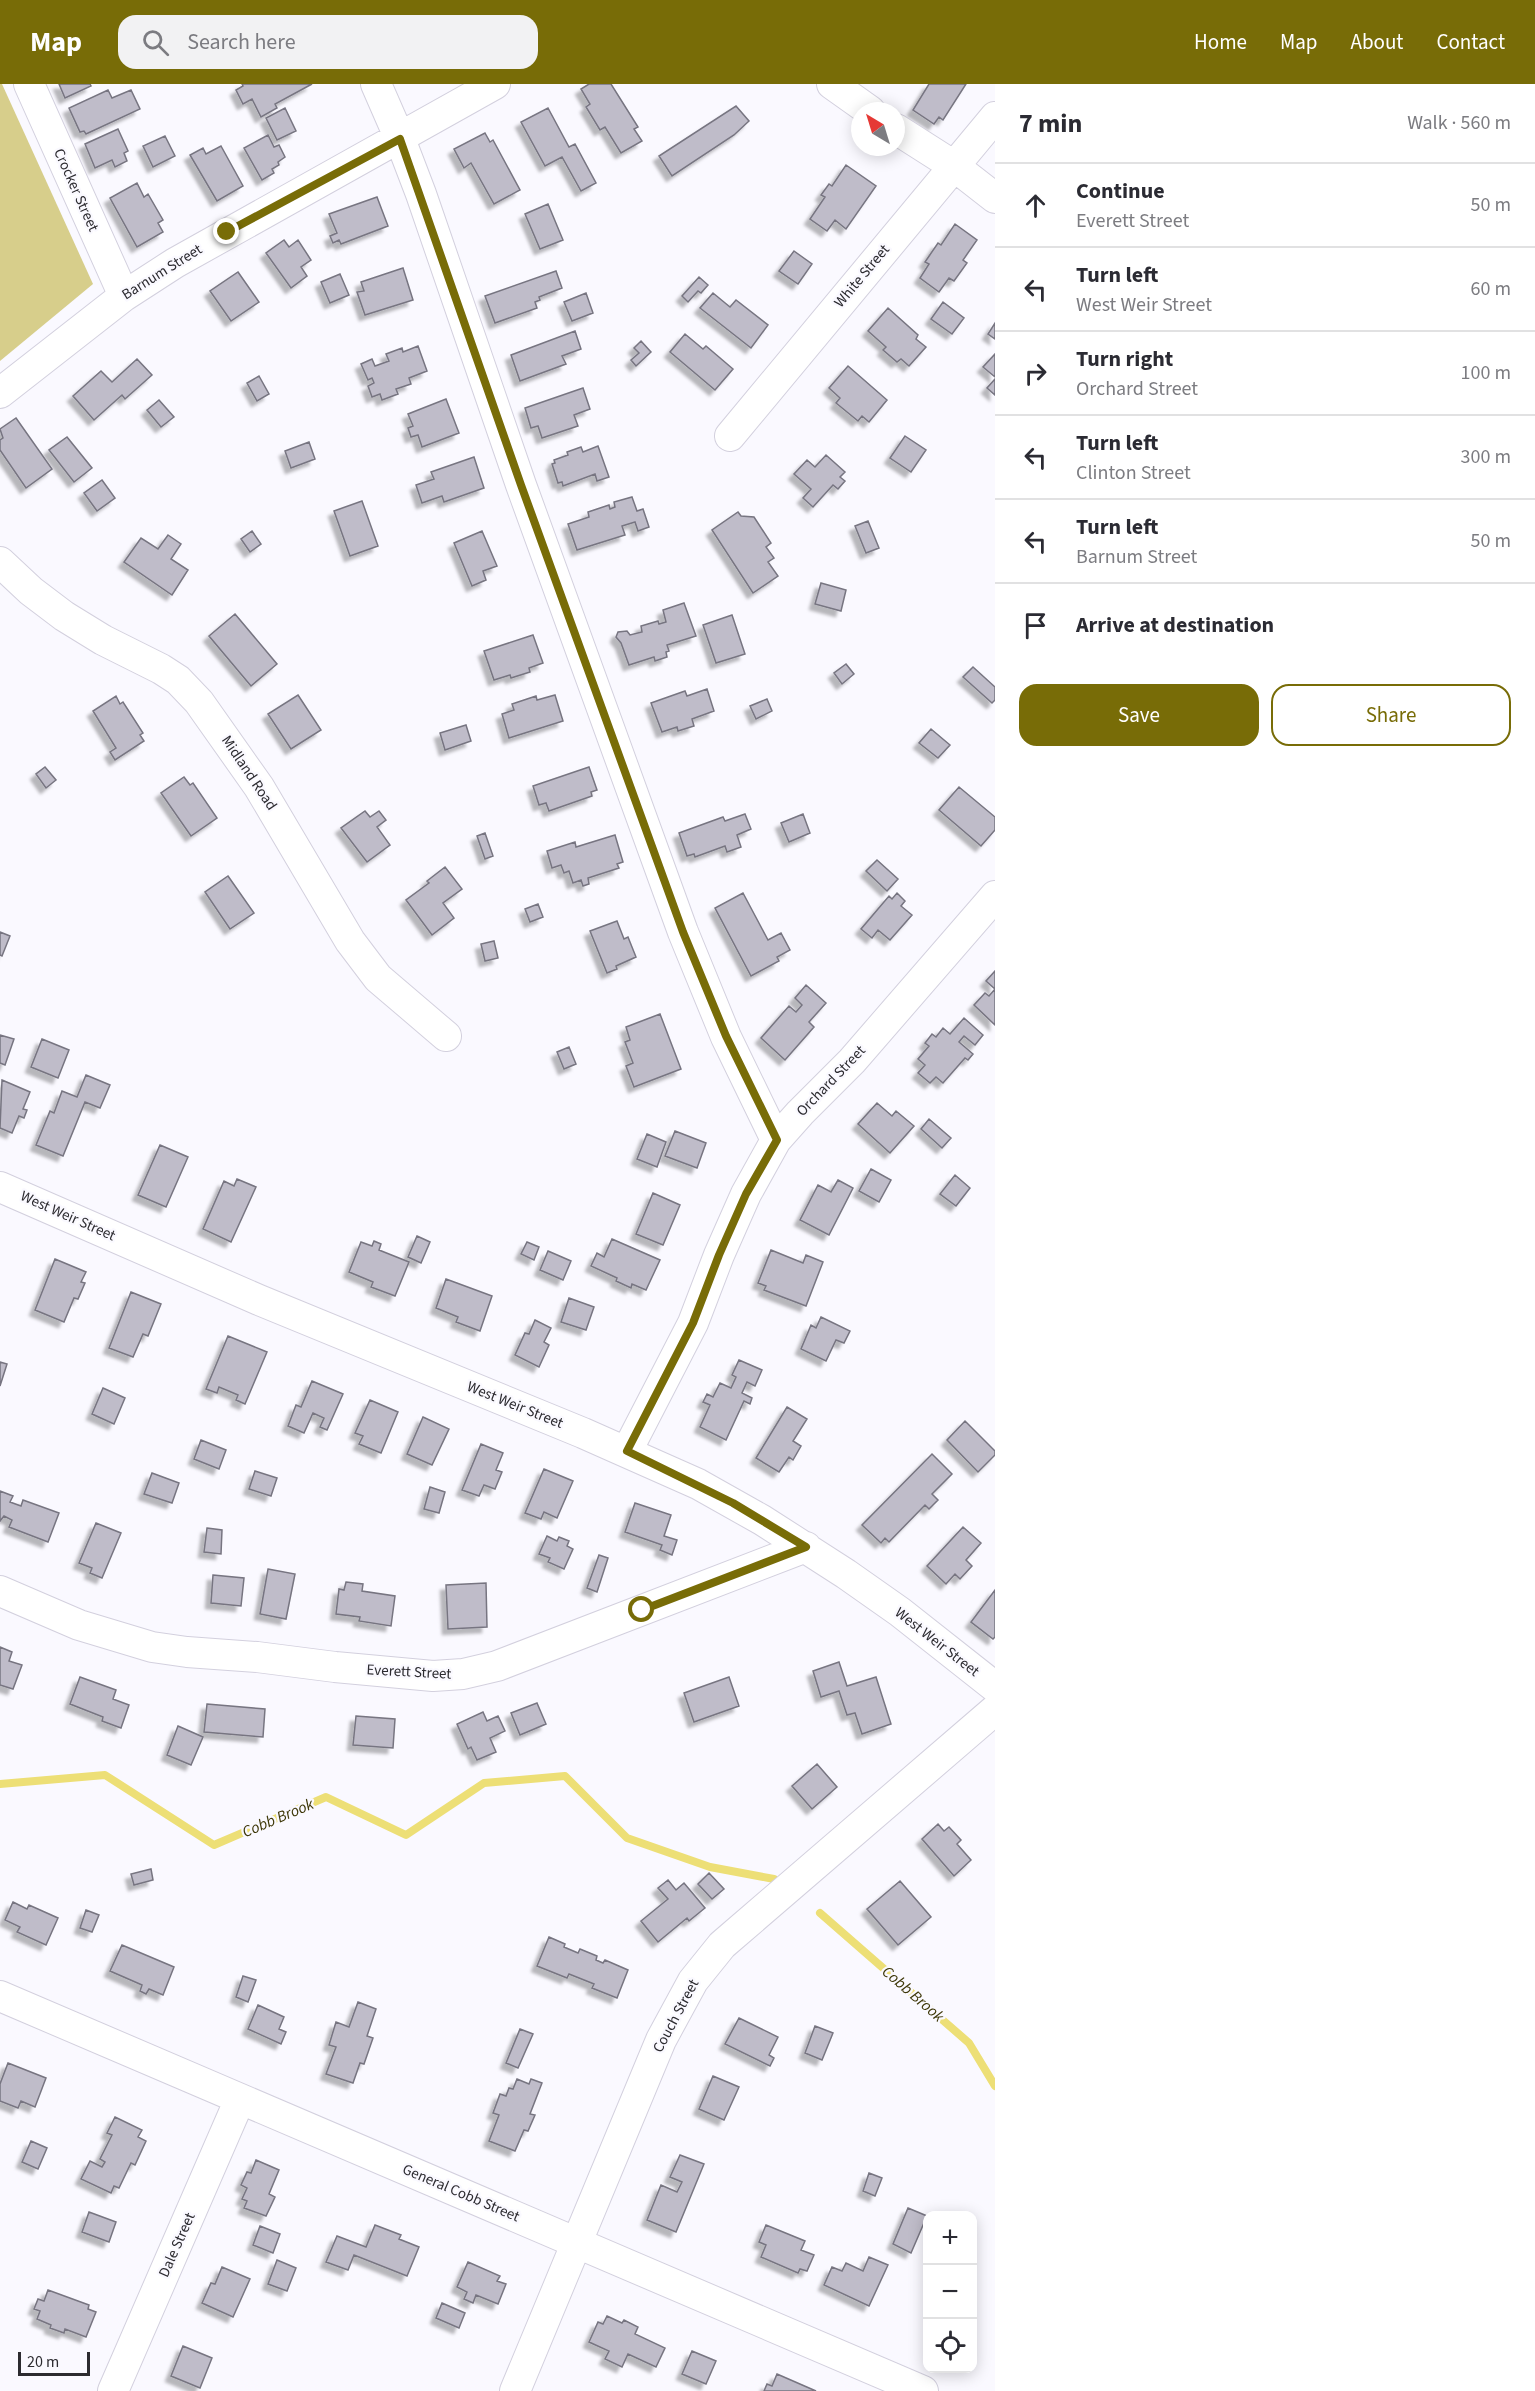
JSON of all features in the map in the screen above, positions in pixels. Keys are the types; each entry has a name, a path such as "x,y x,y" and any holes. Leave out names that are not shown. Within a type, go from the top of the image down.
{"street":[{"name":"Crocker Street","path":"29,84 124,296"},
{"path":"376,84 400,139 517,475 683,932 726,1036 777,1140"},
{"name":"Barnum Street","path":"0,393 124,296 227,232 400,139 495,84"},
{"path":"832,84 857,102"},
{"name":"White Street","path":"730,436 995,117"},
{"path":"905,135 954,166 995,198"},
{"name":"Midland Road","path":"0,562 31,591 64,616 103,640 161,669 178,680 199,702 259,787 350,941 378,978 446,1036"},
{"name":"Orchard Street","path":"627,1451 693,1323 746,1194 777,1140 800,1113 852,1061 995,896"},
{"name":"West Weir Street","path":"0,1187 250,1296 627,1451 733,1503 806,1547 900,1612 995,1687"},
{"name":"Everett Street","path":"0,1591 79,1625 152,1647 404,1674 463,1674 497,1666 806,1547"},
{"name":"Couch Street","path":"515,2391 661,2040 693,1981 722,1945 995,1710"},
{"name":"General Cobb Street","path":"0,1996 922,2391"},
{"name":"Dale Street","path":"113,2391 240,2098"}],"shaded area":[{"path":"0,84 2,84 93,284 0,361"}],"building":[{"path":"59,84 90,84 91,86 65,98"},
{"path":"242,84 312,84 275,104 277,108 261,117 252,99 243,104 236,90 243,86"},
{"path":"589,84 611,84 638,127 634,129 642,141 621,153 605,127 600,130 586,107 590,104 581,89"},
{"path":"929,84 966,84 943,120 939,117 934,124 913,110"},
{"path":"108,90 112,98 131,90 140,109 86,134 84,131 80,132 69,108"},
{"path":"736,106 749,121 734,135 672,176 659,156"},
{"path":"285,108 296,131 277,140 266,118"},
{"path":"548,108 569,147 575,144 596,183 581,191 562,157 545,166 521,122"},
{"path":"118,129 128,151 124,153 127,161 115,167 112,160 95,168 85,144"},
{"path":"485,133 490,142 493,140 520,190 494,204 471,163 464,168 454,149"},
{"path":"268,135 274,147 279,145 285,157 278,162 279,165 272,169 274,173 262,180 244,148"},
{"path":"165,136 175,156 153,167 143,146"},
{"path":"221,146 243,186 217,201 190,155 203,148 206,154"},
{"path":"846,165 876,186 846,229 835,220 827,231 810,219 825,197 821,195 829,184 832,186"},
{"path":"137,183 144,197 148,194 163,220 158,223 163,232 137,247 110,198"},
{"path":"377,197 388,226 341,244 339,240 333,243 330,236 337,233 329,214"},
{"path":"548,204 563,240 540,249 525,214"},
{"path":"955,224 977,240 963,260 967,263 954,281 949,278 939,292 920,278 929,264 925,262 938,243 941,245"},
{"path":"284,240 289,247 298,240 311,260 301,267 307,276 291,288 266,253"},
{"path":"794,251 812,264 798,284 779,271"},
{"path":"403,268 413,300 365,315 357,292 364,291 361,282"},
{"path":"556,271 562,288 539,297 540,300 535,302 537,308 495,323 485,296"},
{"path":"238,272 259,302 231,321 210,291"},
{"path":"340,274 349,295 330,303 321,282"},
{"path":"699,277 708,285 701,293 698,291 688,302 682,296"},
{"path":"586,293 593,313 572,321 564,302"},
{"path":"713,293 730,307 736,300 768,325 751,348 700,308"},
{"path":"943,302 964,318 952,334 931,319"},
{"path":"888,308 918,335 916,339 926,347 909,366 901,359 897,362 883,350 886,347 868,331"},
{"path":"995,323 995,339 988,334"},
{"path":"575,331 581,349 562,356 566,364 520,381 511,355"},
{"path":"685,334 703,349 706,346 733,369 715,390 670,352"},
{"path":"641,341 651,352 636,366 631,360 639,353 634,348"},
{"path":"418,346 427,371 409,378 411,384 396,389 398,394 382,400 380,394 372,397 368,386 374,383 372,378 368,380 361,364 372,359 375,366 389,361 386,354 402,348 403,352"},
{"path":"995,354 995,377 983,367"},
{"path":"137,359 152,375 125,399 122,395 94,420 73,396 101,371 112,382"},
{"path":"848,366 887,400 869,422 862,416 858,421 836,403 840,398 829,388"},
{"path":"259,376 269,394 257,401 247,383"},
{"path":"995,379 995,395 987,388"},
{"path":"583,388 590,409 574,415 578,426 542,438 538,426 531,428 525,408"},
{"path":"446,399 459,433 422,447 418,435 411,437 408,428 413,426 408,414"},
{"path":"159,400 174,417 161,427 147,410"},
{"path":"16,418 52,469 26,488 0,450 0,440 3,438 0,429"},
{"path":"905,436 926,450 911,472 890,458"},
{"path":"67,437 92,468 74,482 49,450"},
{"path":"309,442 315,459 291,468 285,451"},
{"path":"598,446 609,477 597,481 595,474 563,486 562,482 558,483 552,464 555,463 554,460 581,447 583,452"},
{"path":"826,455 845,472 840,477 845,481 838,489 833,485 813,507 803,498 811,489 794,474 807,460 815,467"},
{"path":"474,457 484,488 444,502 442,496 422,503 416,485 434,479 431,472"},
{"path":"102,480 115,498 97,511 84,493"},
{"path":"632,497 637,511 643,509 649,527 638,531 635,522 622,526 625,535 577,550 568,524 589,517 588,512 609,505 610,509 615,507 614,502"},
{"path":"362,501 378,546 350,556 334,511"},
{"path":"738,512 741,516 754,517 771,543 766,547 774,558 768,562 778,576 753,593 712,530"},
{"path":"868,521 879,548 866,553 855,526"},
{"path":"252,531 261,544 250,552 241,539"},
{"path":"482,531 497,566 483,571 486,580 472,586 454,543"},
{"path":"168,535 181,544 171,559 188,570 172,595 124,562 141,538 158,549"},
{"path":"821,583 846,590 841,611 815,604"},
{"path":"684,603 696,636 667,645 669,651 666,652 667,657 655,661 654,657 629,665 621,643 616,637 618,632 627,631 630,635 642,632 641,626 658,621 659,624 666,622 663,610"},
{"path":"235,614 277,664 251,686 209,636"},
{"path":"732,615 745,654 716,663 703,625"},
{"path":"533,635 543,663 529,668 530,672 494,680 484,651"},
{"path":"846,664 854,674 842,684 834,673"},
{"path":"973,667 995,687 995,700 992,703 963,677"},
{"path":"707,689 714,711 692,719 694,726 678,731 677,727 662,732 651,703 685,691 687,696"},
{"path":"298,695 321,730 291,749 268,714"},
{"path":"555,695 563,721 509,738 502,714 514,710 512,704 536,696 537,700"},
{"path":"116,696 120,704 123,702 143,733 140,735 144,741 115,760 110,752 116,748 93,711"},
{"path":"767,699 772,711 756,719 750,706"},
{"path":"466,725 471,741 445,750 440,733"},
{"path":"931,729 950,745 938,758 919,743"},
{"path":"45,767 56,780 46,788 36,774"},
{"path":"589,767 597,790 591,792 592,796 549,811 546,803 539,805 533,786"},
{"path":"184,777 190,785 193,783 217,818 191,836 161,793"},
{"path":"959,787 995,817 995,830 981,846 939,810"},
{"path":"365,811 370,817 379,811 386,820 377,827 390,845 367,862 341,828"},
{"path":"745,814 751,829 737,835 741,847 727,852 725,846 695,857 694,854 687,856 679,833 723,817 725,821"},
{"path":"803,814 810,833 789,842 781,823"},
{"path":"485,833 493,856 485,859 477,836"},
{"path":"615,835 623,862 617,864 619,868 588,878 589,884 583,886 581,880 573,883 569,871 564,873 561,865 552,868 547,851 575,842 576,847"},
{"path":"877,860 898,879 887,891 866,871"},
{"path":"445,867 462,889 443,903 454,918 432,935 406,900 429,883 427,881"},
{"path":"228,876 254,913 230,929 205,892"},
{"path":"743,893 768,940 781,933 790,950 777,957 779,961 751,976 715,908"},
{"path":"897,893 905,901 901,906 912,915 890,940 878,930 872,938 861,929 889,896 892,899"},
{"path":"538,904 543,917 530,922 525,909"},
{"path":"617,921 624,939 628,937 636,957 607,973 590,931"},
{"path":"0,932 10,936 2,956 0,955"},
{"path":"494,941 498,958 485,961 481,944"},
{"path":"995,971 995,989 986,981"},
{"path":"806,985 826,1003 809,1022 814,1027 785,1060 761,1038 789,1006 796,1012 802,1005 795,998"},
{"path":"995,989 995,1025 974,1005 985,993 989,996"},
{"path":"660,1014 681,1069 634,1087 626,1066 633,1063 625,1042 630,1040 626,1027"},
{"path":"964,1018 983,1035 975,1045 964,1036 959,1042 973,1054 968,1060 965,1058 943,1083 936,1077 930,1083 918,1073 925,1065 918,1059 929,1046 925,1043 932,1034 936,1037 943,1028 950,1034"},
{"path":"0,1035 14,1039 5,1065 0,1063"},
{"path":"42,1039 69,1050 58,1078 31,1067"},
{"path":"569,1047 576,1064 564,1069 557,1052"},
{"path":"86,1075 110,1085 100,1108 85,1102 63,1156 36,1145 50,1111 54,1113 62,1091 77,1097"},
{"path":"2,1080 30,1092 23,1109 27,1110 24,1118 19,1116 12,1133 0,1128"},
{"path":"877,1103 892,1116 896,1111 914,1126 890,1153 858,1124"},
{"path":"929,1119 951,1138 942,1148 921,1129"},
{"path":"675,1131 706,1143 697,1168 665,1156"},
{"path":"647,1134 666,1142 657,1167 637,1159"},
{"path":"160,1145 188,1157 166,1207 138,1195"},
{"path":"871,1169 891,1180 879,1202 859,1191"},
{"path":"955,1175 970,1188 956,1206 940,1194"},
{"path":"237,1179 256,1187 231,1242 203,1229 224,1181 234,1186"},
{"path":"838,1180 853,1188 829,1235 800,1220 818,1185 831,1192"},
{"path":"653,1193 680,1205 663,1245 636,1234"},
{"path":"417,1236 430,1242 421,1263 408,1257"},
{"path":"612,1239 660,1260 646,1290 632,1284 631,1288 616,1281 617,1278 591,1266 597,1253 604,1257"},
{"path":"374,1241 381,1244 379,1250 409,1262 395,1296 371,1287 373,1282 349,1272 361,1242 372,1246"},
{"path":"527,1242 539,1247 534,1260 521,1254"},
{"path":"771,1250 803,1263 806,1255 823,1262 806,1306 764,1290 766,1286 758,1283"},
{"path":"548,1251 571,1261 563,1280 540,1270"},
{"path":"55,1259 86,1272 81,1282 85,1283 78,1299 74,1298 64,1322 35,1310"},
{"path":"446,1279 492,1296 480,1331 456,1322 458,1317 436,1308"},
{"path":"131,1292 161,1304 148,1336 143,1334 133,1357 109,1348"},
{"path":"569,1298 594,1307 586,1330 561,1322"},
{"path":"821,1317 850,1331 844,1343 836,1340 826,1361 801,1349 811,1325 816,1328"},
{"path":"535,1320 551,1328 544,1342 549,1345 539,1367 515,1355 525,1333 529,1334"},
{"path":"228,1336 267,1352 245,1404 236,1400 238,1395 219,1387 217,1393 206,1389"},
{"path":"739,1360 762,1370 755,1386 747,1382 742,1393 752,1398 750,1404 744,1401 726,1440 700,1427 710,1405 703,1402 707,1394 713,1397 720,1383 731,1388 736,1377 732,1375"},
{"path":"0,1362 7,1364 0,1386"},
{"path":"312,1381 343,1394 327,1430 320,1427 324,1418 313,1413 304,1433 288,1426 296,1405 301,1407"},
{"path":"103,1388 125,1398 114,1424 92,1414"},
{"path":"370,1400 398,1412 381,1453 359,1444 363,1436 355,1433"},
{"path":"787,1407 807,1419 793,1441 801,1446 793,1460 789,1457 779,1472 756,1458"},
{"path":"423,1417 449,1429 432,1465 407,1454"},
{"path":"965,1421 995,1451 995,1455 978,1472 947,1440"},
{"path":"201,1440 226,1450 219,1469 194,1459"},
{"path":"481,1444 503,1453 496,1470 502,1472 495,1489 484,1485 479,1496 462,1490"},
{"path":"932,1454 952,1474 932,1494 938,1500 929,1509 925,1505 889,1542 885,1538 881,1543 862,1525"},
{"path":"544,1469 573,1481 557,1518 544,1512 541,1519 525,1513"},
{"path":"255,1471 277,1478 271,1496 249,1489"},
{"path":"152,1473 179,1483 172,1503 144,1494"},
{"path":"430,1487 445,1492 439,1513 424,1509"},
{"path":"0,1491 13,1496 10,1502 21,1506 23,1500 59,1513 48,1542 9,1527 12,1520 4,1516 0,1521"},
{"path":"635,1503 671,1515 664,1536 677,1540 672,1555 660,1550 662,1545 625,1532"},
{"path":"96,1523 121,1533 102,1578 90,1573 92,1568 79,1563"},
{"path":"963,1527 981,1543 966,1560 972,1566 960,1579 955,1574 946,1584 927,1566"},
{"path":"207,1528 222,1530 221,1554 204,1552"},
{"path":"547,1536 557,1541 559,1537 569,1541 567,1546 573,1549 564,1569 548,1562 550,1558 539,1554"},
{"path":"599,1555 608,1558 597,1592 587,1588"},
{"path":"268,1569 295,1574 286,1619 260,1614"},
{"path":"213,1575 244,1578 241,1606 211,1603"},
{"path":"346,1582 363,1584 362,1591 395,1596 391,1626 359,1621 360,1617 336,1614 339,1589 344,1590"},
{"path":"486,1583 487,1627 448,1629 446,1585"},
{"path":"995,1590 995,1637 993,1639 971,1622"},
{"path":"0,1647 12,1652 9,1661 22,1665 13,1689 0,1685"},
{"path":"839,1662 847,1686 876,1677 891,1724 862,1734 855,1713 847,1715 839,1691 821,1697 813,1671"},
{"path":"80,1677 116,1690 113,1699 129,1705 121,1728 102,1721 103,1717 70,1704"},
{"path":"729,1677 739,1706 694,1722 684,1693"},
{"path":"537,1703 546,1724 520,1735 511,1713"},
{"path":"207,1704 265,1709 263,1737 204,1732"},
{"path":"483,1712 487,1721 498,1716 505,1731 490,1738 496,1752 477,1760 471,1747 468,1749 457,1724"},
{"path":"356,1716 395,1719 393,1748 353,1745"},
{"path":"178,1726 203,1737 191,1765 167,1755"},
{"path":"817,1764 837,1787 812,1809 792,1786"},
{"path":"938,1824 944,1831 949,1827 961,1840 957,1844 971,1860 954,1876 922,1839"},
{"path":"151,1869 153,1880 134,1885 131,1874"},
{"path":"709,1873 724,1889 712,1899 698,1884"},
{"path":"668,1880 676,1890 684,1883 705,1908 689,1921 687,1918 658,1942 641,1921 668,1899 658,1888"},
{"path":"900,1881 931,1917 898,1945 867,1909"},
{"path":"13,1902 27,1909 29,1905 58,1918 46,1945 17,1932 20,1927 5,1920"},
{"path":"86,1910 99,1915 92,1932 80,1928"},
{"path":"549,1937 578,1953 580,1949 597,1956 596,1960 603,1963 605,1960 628,1970 617,1998 592,1988 594,1984 569,1974 567,1978 537,1966"},
{"path":"122,1945 174,1967 163,1995 149,1989 146,1994 140,1991 142,1985 110,1971"},
{"path":"243,1976 256,1980 248,2002 236,1997"},
{"path":"358,2002 376,2009 367,2036 373,2038 364,2064 360,2063 353,2083 326,2074 336,2047 329,2045 336,2022 349,2027"},
{"path":"258,2005 284,2017 279,2029 286,2032 281,2044 248,2029"},
{"path":"739,2018 778,2037 769,2055 774,2058 770,2066 725,2044"},
{"path":"815,2026 833,2033 822,2060 805,2053"},
{"path":"520,2029 533,2034 518,2068 506,2063"},
{"path":"8,2063 46,2078 35,2107 21,2101 18,2108 0,2101 0,2084"},
{"path":"713,2076 739,2087 724,2120 699,2109"},
{"path":"517,2079 529,2084 531,2079 542,2083 530,2114 535,2115 528,2131 524,2130 515,2151 489,2141 499,2115 493,2113 500,2094 506,2096 509,2088 513,2089"},
{"path":"115,2117 142,2130 138,2137 146,2141 135,2165 131,2163 119,2188 114,2186 111,2193 81,2179 90,2161 102,2167 105,2162 100,2159 112,2135 107,2133"},
{"path":"31,2141 47,2148 38,2169 22,2162"},
{"path":"680,2155 704,2164 676,2232 647,2220 661,2185 677,2192 682,2182 670,2177"},
{"path":"256,2160 279,2170 269,2194 275,2197 266,2216 244,2208 247,2201 242,2199 247,2188 241,2185 247,2172 251,2173"},
{"path":"869,2173 882,2178 875,2196 863,2191"},
{"path":"908,2208 923,2214 923,2225 911,2253 893,2244"},
{"path":"89,2212 116,2222 109,2242 82,2232"},
{"path":"375,2225 401,2235 399,2239 419,2247 407,2276 354,2255 348,2270 326,2262 337,2236 366,2247"},
{"path":"766,2225 805,2241 801,2250 814,2255 807,2271 800,2269 798,2273 761,2257 766,2245 759,2242"},
{"path":"260,2226 280,2234 273,2253 253,2245"},
{"path":"869,2257 888,2265 869,2306 824,2285 832,2267 842,2271 846,2263 863,2271"},
{"path":"277,2260 296,2268 287,2291 268,2284"},
{"path":"468,2262 500,2276 497,2281 506,2284 498,2304 476,2295 473,2303 464,2299 467,2292 457,2287"},
{"path":"222,2267 250,2279 233,2317 202,2303 211,2283 215,2284"},
{"path":"48,2290 89,2305 88,2309 96,2312 86,2337 65,2329 64,2333 50,2328 51,2325 37,2319 40,2311 34,2309 38,2299 44,2301"},
{"path":"442,2303 465,2313 459,2328 436,2318"},
{"path":"607,2316 622,2323 624,2320 638,2327 635,2334 665,2348 656,2367 628,2354 622,2367 605,2359 609,2351 589,2342 598,2322 603,2324"},
{"path":"183,2346 212,2358 200,2388 171,2376"},
{"path":"692,2351 716,2361 706,2384 682,2374"},
{"path":"777,2374 816,2391 764,2391 767,2384 772,2386"}],"waterway":[{"name":"Cobb Brook","path":"0,1784 105,1775 214,1845 326,1797 406,1835 484,1783 565,1776 627,1838 710,1867 774,1879"},
{"name":"Cobb Brook","path":"820,1913 969,2043 995,2086"}],"route":[{"path":"227,232 400,139 521,485 683,932 726,1036 777,1140 746,1194 693,1323 627,1451 698,1484 806,1547 642,1610"}]}
